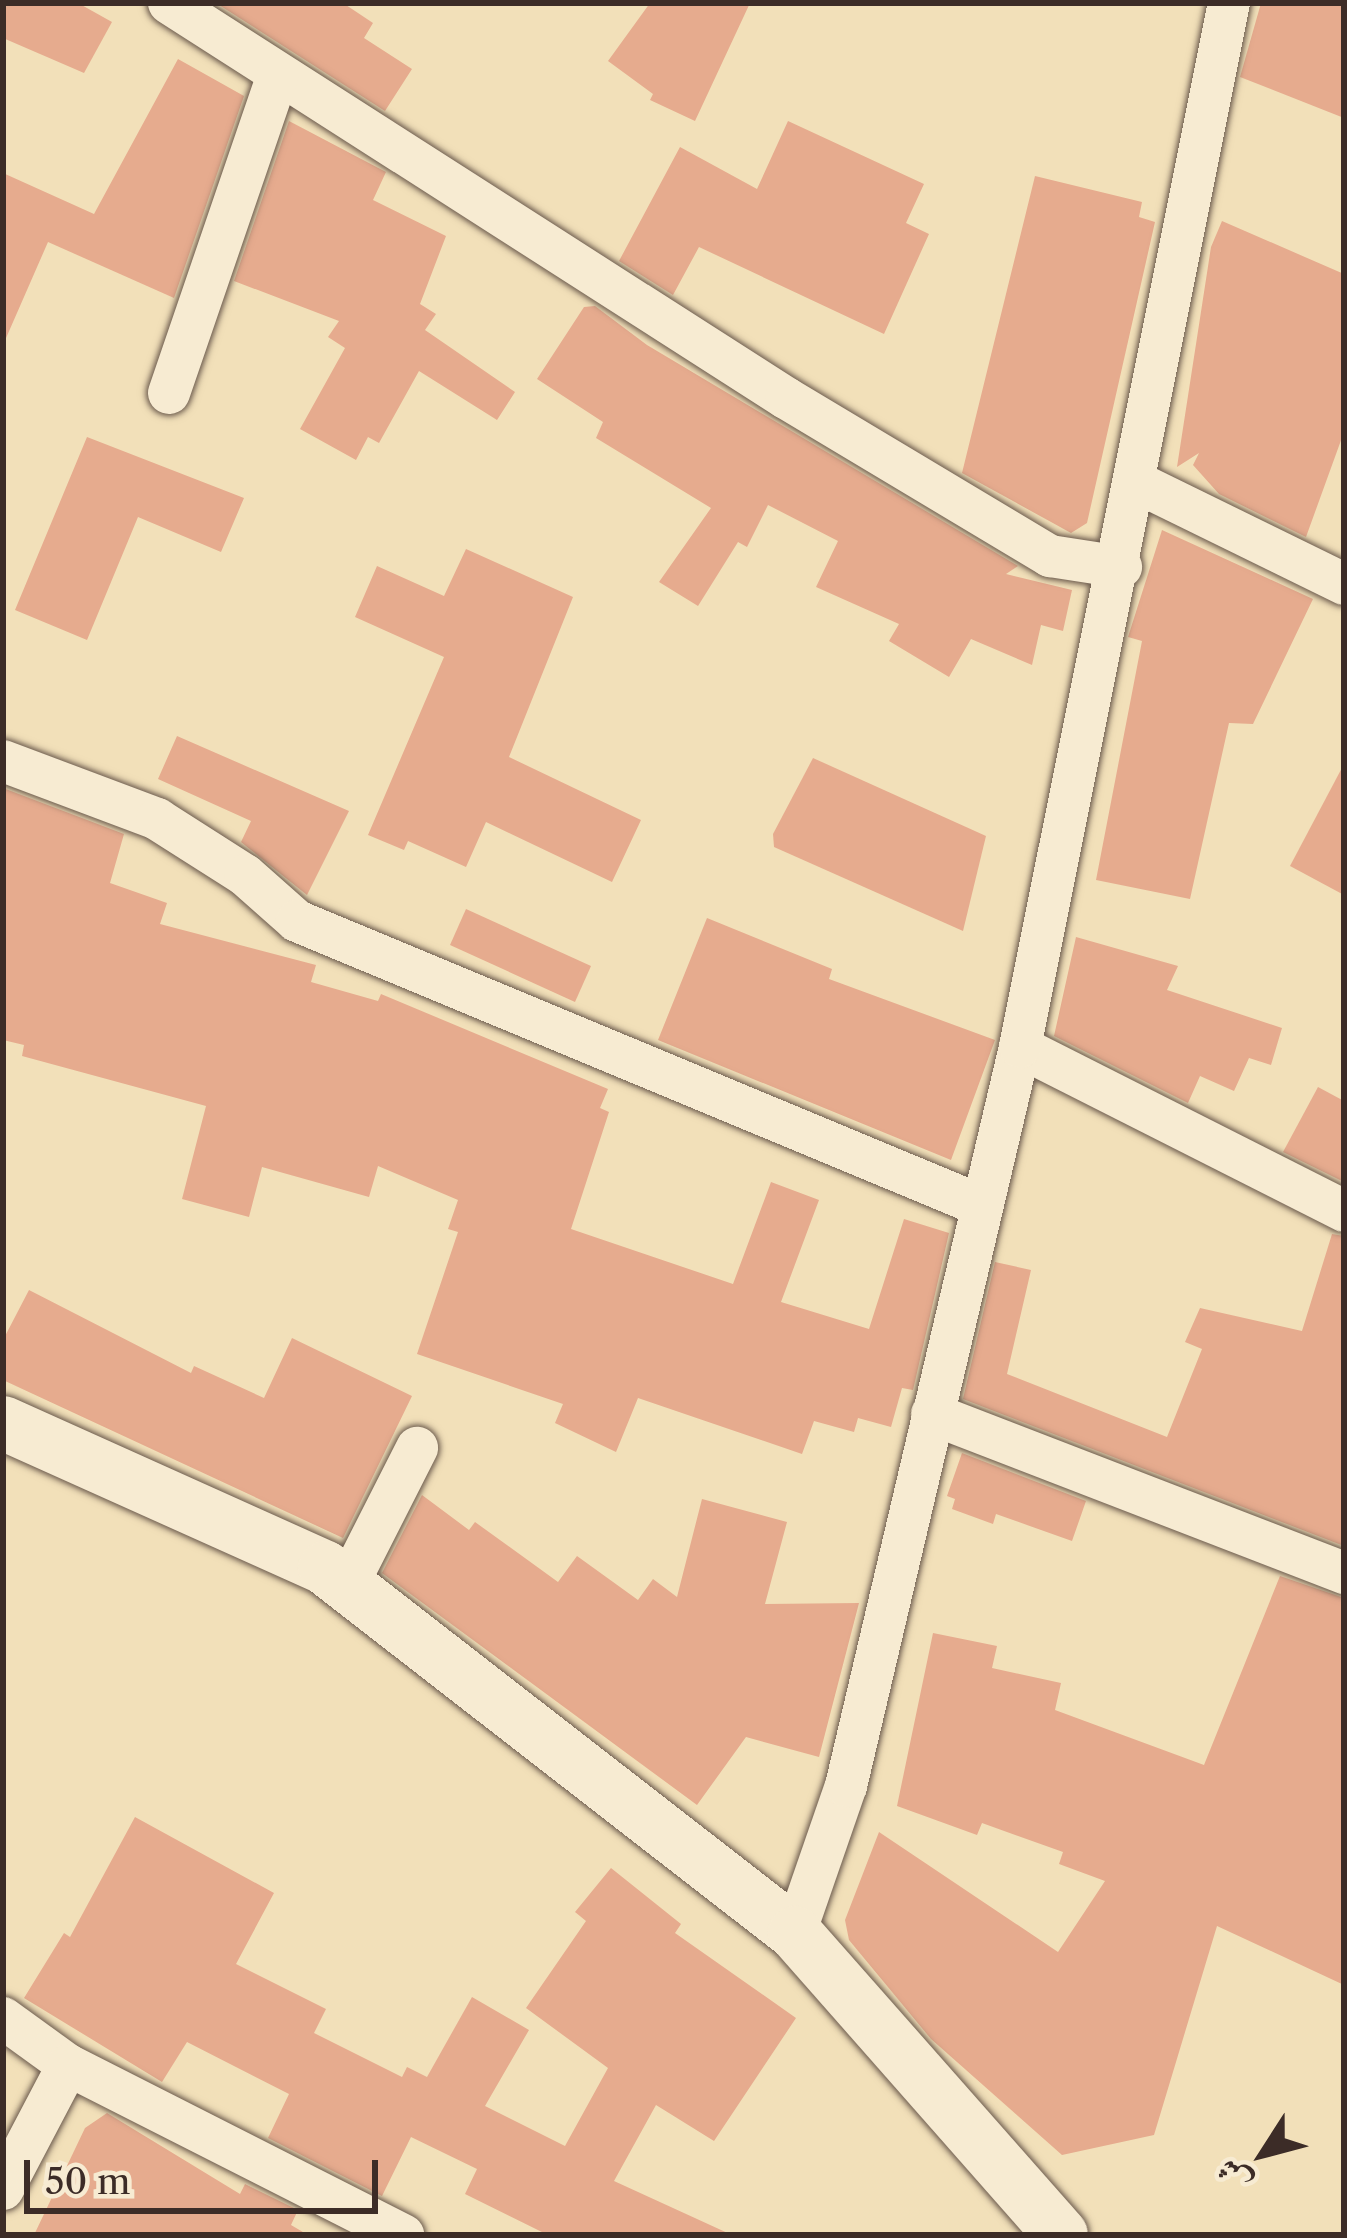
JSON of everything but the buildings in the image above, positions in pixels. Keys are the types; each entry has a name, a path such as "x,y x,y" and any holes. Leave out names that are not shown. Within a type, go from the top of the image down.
{"street":[{"path":"170,3 278,77 1050,556 1121,567"},
{"path":"795,1933 846,1786 1020,1047 1138,483 1229,3"},
{"path":"169,393 278,77"},
{"path":"1138,483 1344,584"},
{"path":"3,761 157,818 245,875 296,921 982,1206"},
{"path":"1020,1047 1344,1211"},
{"path":"932,1414 1344,1573"},
{"path":"3,1423 325,1568 795,1933 1061,2235"},
{"path":"347,1586 417,1448"},
{"path":"3,2018 68,2065 403,2235"},
{"path":"3,2189 68,2065"}]}
